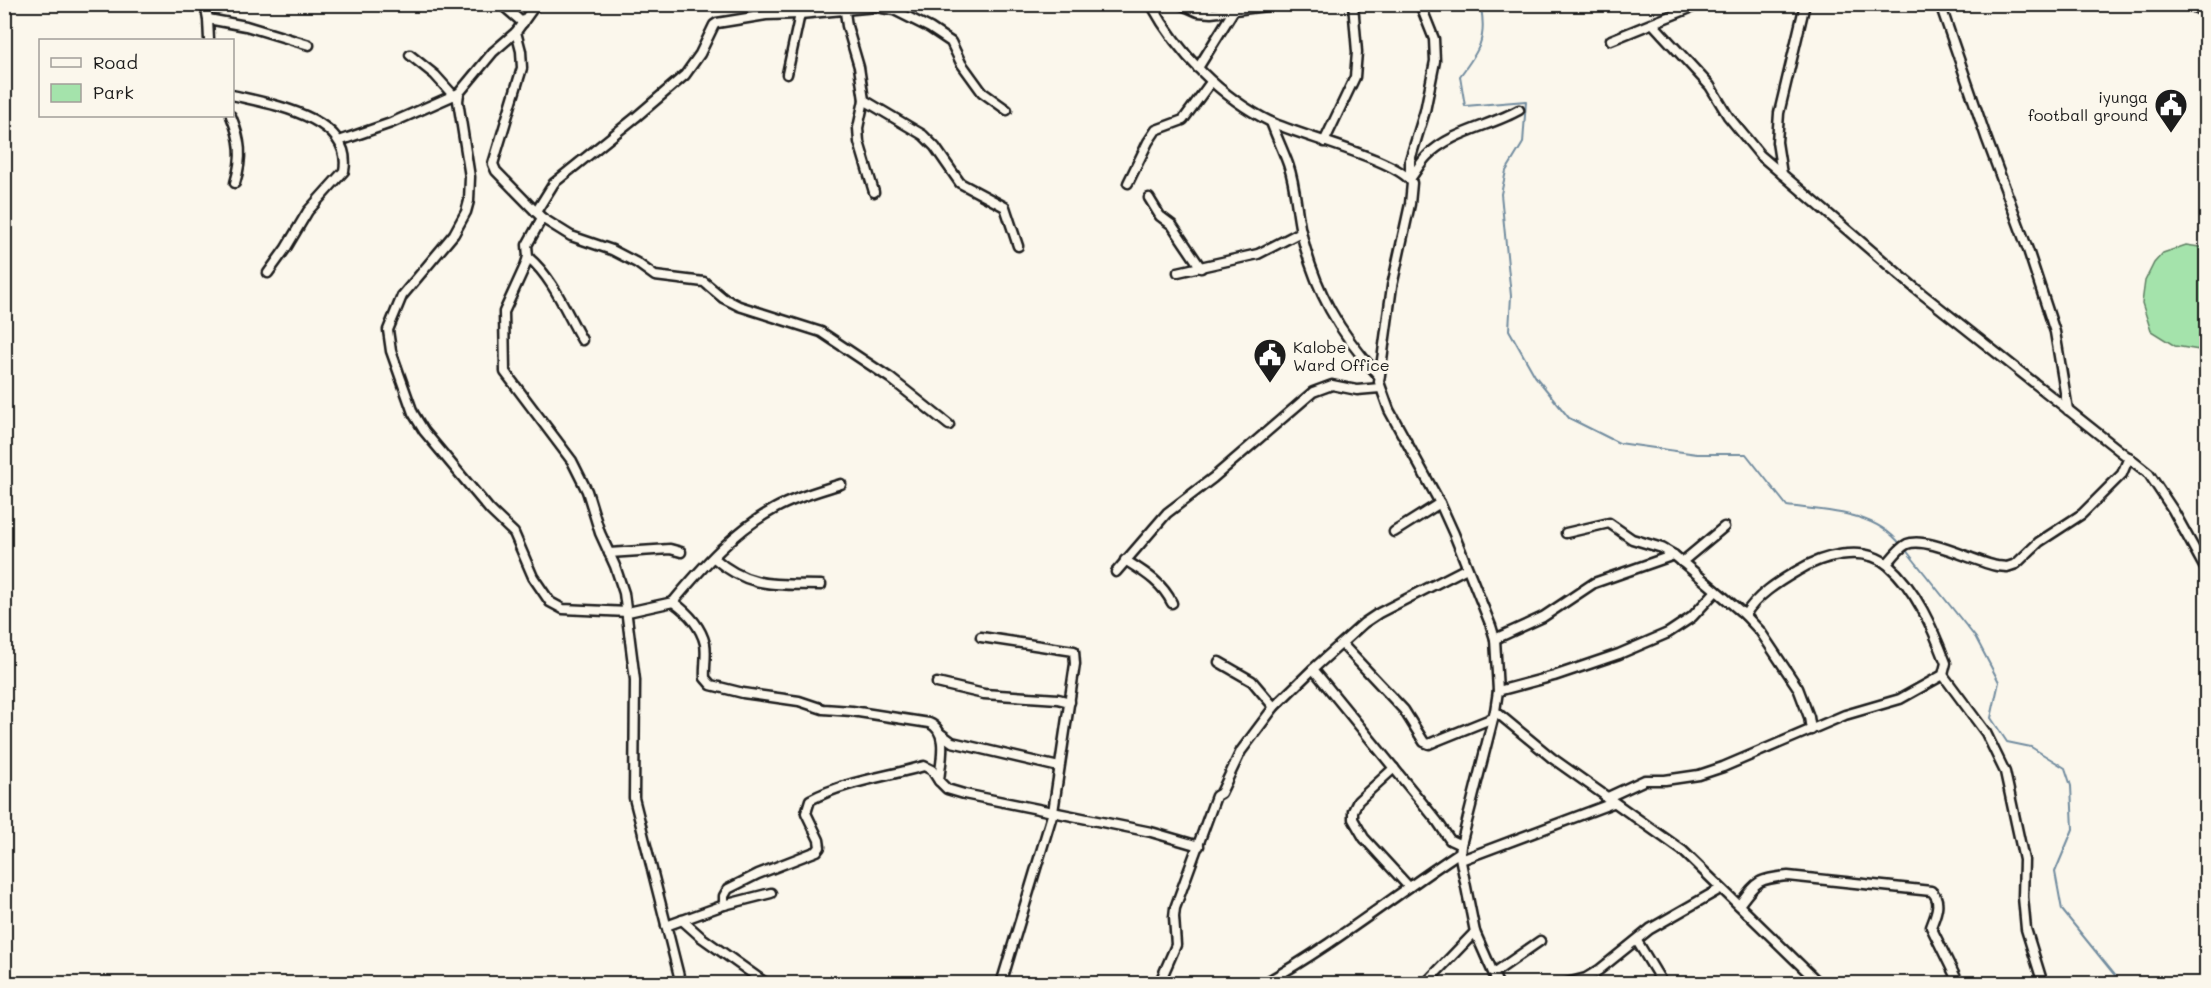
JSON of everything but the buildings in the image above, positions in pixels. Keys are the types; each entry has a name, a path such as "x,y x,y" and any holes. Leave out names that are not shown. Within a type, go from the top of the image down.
{"street":[{"path":"205,4 209,39"},
{"path":"501,4 523,23"},
{"path":"339,141 391,123 456,94 493,52 516,32 536,4"},
{"path":"1151,4 1171,35 1198,68 1211,82 1239,104 1270,122 1369,158 1404,173 1410,179"},
{"path":"1180,4 1198,12 1211,13 1282,4"},
{"path":"1324,142 1355,77 1357,52 1353,4"},
{"path":"1420,4 1434,39 1434,60 1425,111 1410,160 1412,197 1392,286 1378,376 1380,388 1399,430 1440,503 1495,639 1498,691 1461,852 1475,932 1498,984"},
{"path":"1611,40 1700,4"},
{"path":"1782,174 1777,142 1779,112 1805,4"},
{"path":"1940,4 2055,332 2068,410"},
{"path":"2186,4 2206,12"},
{"path":"844,7 859,67 864,100 858,128 858,142 874,192"},
{"path":"681,984 634,798 635,680 624,593 586,490 572,461 505,372 504,312 528,257 527,245 554,183 684,75 700,54 714,25 766,15 800,14 844,7 894,10 930,28 951,42 961,63 982,92 1007,110"},
{"path":"1198,68 1234,10"},
{"path":"787,74 800,14"},
{"path":"208,19 246,26 309,45"},
{"path":"1653,24 1710,86 1728,116 1754,149 1916,289 2149,474 2159,487 2206,570"},
{"path":"516,32 521,51 522,68 493,164 496,171 539,215 572,236 612,250 655,276 704,282 723,298 739,306 821,332 872,364 916,396 950,425"},
{"path":"410,55 456,94 470,177 469,201 454,234 402,296 388,330 391,351 418,422 490,510 511,529 533,577 550,602 563,609 628,612 673,602 732,537 758,518 777,507 841,484"},
{"path":"1128,183 1156,129 1183,120 1211,82"},
{"path":"234,95 270,104 310,118 327,128 339,141 344,157 344,171 308,211 268,273"},
{"path":"864,100 923,135 960,183 1005,207 1018,246"},
{"path":"1410,179 1426,157 1438,146 1519,110"},
{"path":"231,117 240,142 239,166 235,183"},
{"path":"1270,122 1288,164 1301,232 1312,268 1335,322 1378,376"},
{"path":"1149,198 1160,216 1172,225 1201,268"},
{"path":"1178,272 1258,254 1301,232"},
{"path":"528,257 540,268 551,284 582,340"},
{"path":"1116,572 1167,513 1213,478 1313,392 1332,385 1357,390 1380,388"},
{"path":"1887,564 1905,545 1933,545 1989,565 2011,567 2021,561 2039,542 2082,514 2122,474 2128,457"},
{"path":"1394,532 1440,503"},
{"path":"1566,533 1609,523 1632,540 1662,548 1674,555 1745,615 1760,631 1795,682 1805,704 1811,730"},
{"path":"1682,562 1724,527"},
{"path":"609,553 670,549 681,552"},
{"path":"1495,639 1543,616 1594,583 1674,555"},
{"path":"1263,984 1461,852 1610,801 1646,780 1691,776 1723,767 1845,715 1900,699 1943,675 1946,663 1929,622 1910,589 1887,564 1862,555 1837,555 1815,561 1773,587 1755,602 1745,615"},
{"path":"714,558 729,570 753,581 821,585"},
{"path":"1125,560 1156,581 1167,593 1172,603"},
{"path":"1159,984 1176,945 1175,908 1216,795 1221,793 1241,751 1274,707 1364,623 1467,568"},
{"path":"1498,691 1554,676 1619,654 1668,633 1692,617 1716,591"},
{"path":"673,602 690,616 701,635 705,645 705,678 711,685 743,693 799,701 823,709 852,711 929,723 936,726 941,734 952,742 1059,767"},
{"path":"981,638 1074,651 1074,673 1053,812 1001,984"},
{"path":"1342,644 1404,710 1424,742 1429,744 1494,714"},
{"path":"1219,662 1252,681 1274,707"},
{"path":"1313,669 1461,852"},
{"path":"1943,675 1986,733 2005,771 2024,860 2023,897 2026,930 2043,984"},
{"path":"937,683 984,694 1058,699 1070,702"},
{"path":"1494,714 1610,801 1667,838 1697,864 1820,984"},
{"path":"939,782 941,734"},
{"path":"724,905 724,896 728,890 758,874 817,851 820,847 819,840 806,813 810,800 849,784 924,766 932,770 939,782 947,789 963,794 1151,832 1199,846"},
{"path":"1394,768 1358,801 1353,811 1353,819 1364,838 1409,887"},
{"path":"1739,905 1756,882 1788,876 1931,891 1937,899 1937,909 1931,927 1959,984"},
{"path":"1563,984 1586,978 1664,920 1720,888"},
{"path":"666,926 724,905 771,894"},
{"path":"682,920 701,937 767,984"},
{"path":"1425,984 1475,932"},
{"path":"1494,972 1540,941"},
{"path":"1637,941 1664,984"}],"green space":[{"path":"2186,245 2206,248 2206,351 2175,346 2151,331 2142,303 2145,281 2154,263 2163,253"}],"waterway":[{"path":"1477,4 1481,8 1483,29 1480,45 1460,76 1465,106 1526,101 1523,143 1506,171 1501,194 1511,296 1509,330 1535,376 1569,418 1619,443 1697,454 1746,454 1787,506 1864,519 1878,525 1901,545"},
{"path":"1905,549 1976,638 1999,682 1991,718 2007,742 2031,747 2065,768 2071,786 2073,829 2055,872 2062,910 2122,984"}],"place":[{"name":"iyunga football ground","path":"2171,134"},
{"name":"Kalobe Ward Office","path":"1270,384"}]}
